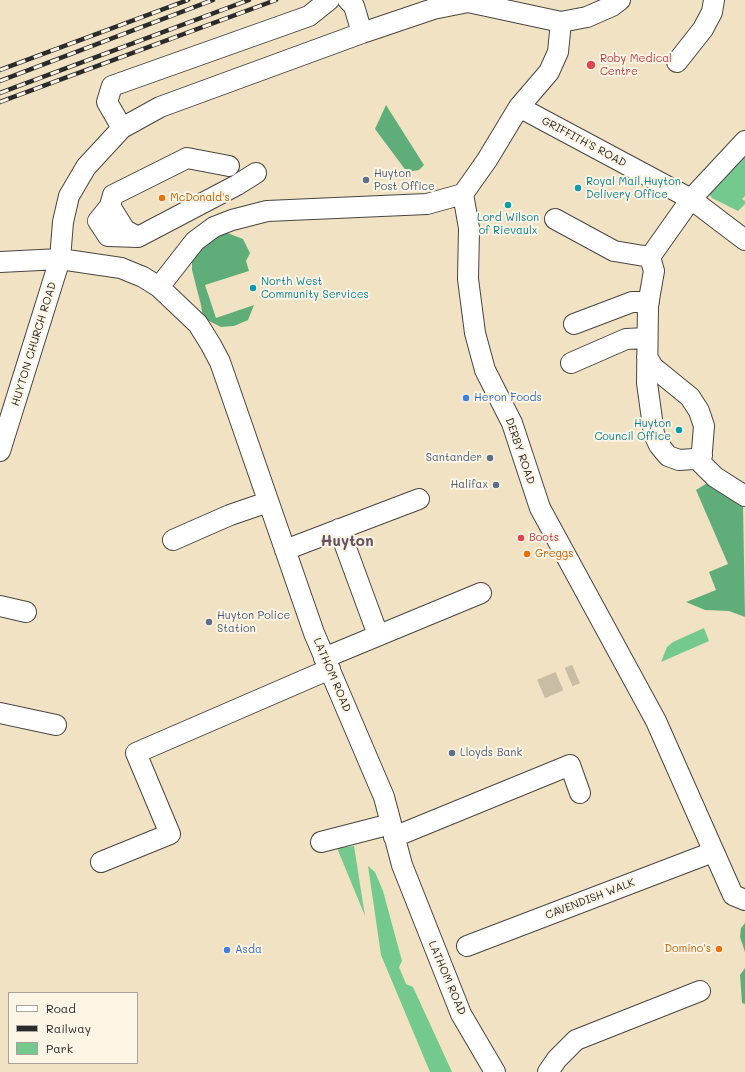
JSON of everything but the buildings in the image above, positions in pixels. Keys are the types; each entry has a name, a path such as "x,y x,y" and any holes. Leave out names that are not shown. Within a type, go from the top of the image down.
{"street":[{"path":"122,128 107,102 112,86 309,16 329,0"},
{"path":"348,0 354,6 362,33"},
{"path":"159,288 195,241 214,227 232,220 267,211 426,204 463,194 487,160 519,107 549,72 558,52 561,22 587,17 612,6 620,0"},
{"path":"677,62 703,29 712,12 714,0"},
{"name":"HUYTON CHURCH ROAD","path":"0,451 60,259 63,222 69,196 86,167 122,128 160,107 362,33 433,9 468,2 561,22"},
{"name":"GRIFFITH'S ROAD","path":"519,107 691,199 745,240"},
{"path":"650,257 691,199 745,142"},
{"path":"229,166 187,158 113,195 110,206 98,221 108,236 138,237 237,186 256,173"},
{"name":"DERBY ROAD","path":"463,194 469,228 468,279 474,325 485,370 512,423 540,508 656,721 713,852"},
{"path":"555,219 614,251 650,257"},
{"path":"650,257 654,271 649,302 647,383 654,434 659,445 668,456 679,460 694,459 702,455"},
{"name":"LATHOM ROAD","path":"0,262 60,259 121,268 143,277 159,288 198,324 211,345 220,362 285,550 327,664 384,797 404,872 461,1014 495,1072"},
{"path":"574,324 632,302 649,302"},
{"path":"571,363 626,339 647,348 653,367 690,397 699,411 704,426 702,463 715,477 745,496"},
{"path":"285,550 419,499"},
{"path":"173,540 230,515 268,502"},
{"path":"339,529 378,635"},
{"path":"101,862 170,834 136,753 327,664 378,635 481,593"},
{"path":"0,606 26,612"},
{"path":"0,713 56,725"},
{"path":"321,842 392,830 570,765 580,793"},
{"path":"713,852 733,896 745,900"},
{"name":"CAVENDISH WALK","path":"467,946 713,852"},
{"path":"548,1072 557,1059 576,1040 700,991"}],"green space":[{"path":"386,105 424,165 419,170 407,172 375,129"},
{"path":"745,155 745,196 742,199 745,201 745,204 738,211 712,198 707,191"},
{"path":"225,232 243,239 250,253 246,261 249,271 205,285 216,318 254,305 248,320 234,326 221,327 203,318 192,270 192,260 205,244"},
{"path":"709,482 743,505 745,617 729,611 705,610 686,602 716,590 709,572 728,564 696,490"},
{"path":"704,628 709,641 661,662 667,647 673,642"},
{"path":"354,846 365,916 337,848"},
{"path":"368,866 375,872 383,891 402,961 399,967 406,984 413,987 452,1072 430,1072 381,955"},
{"path":"745,923 745,952 740,937 741,928"},
{"path":"745,968 745,1004 742,1003 740,975"}],"tunnel":[{"path":"541,689 576,674"}],"railway":[{"path":"0,70 188,0"},
{"path":"0,81 213,0"},
{"path":"0,93 249,0"},
{"path":"0,102 276,0"}],"place":[{"name":"Roby Medical Centre","path":"591,65"},
{"name":"Huyton Post Office","path":"366,180"},
{"name":"Royal Mail Huyton Delivery Office","path":"578,188"},
{"name":"McDonald's","path":"162,198"},
{"name":"Lord Wilson of Rievaulx","path":"508,205"},
{"name":"North West Community Services","path":"253,288"},
{"name":"Heron Foods","path":"466,398"},
{"name":"Huyton Council Office","path":"679,430"},
{"name":"Santander","path":"490,458"},
{"name":"Halifax","path":"496,485"},
{"name":"Boots","path":"521,538"},
{"name":"Greggs","path":"527,554"},
{"name":"Huyton Police Station","path":"209,622"},
{"name":"Lloyds Bank","path":"452,753"},
{"name":"Domino's","path":"719,949"},
{"name":"Asda","path":"227,950"}],"district":[{"name":"Huyton","path":"347,541"}]}
